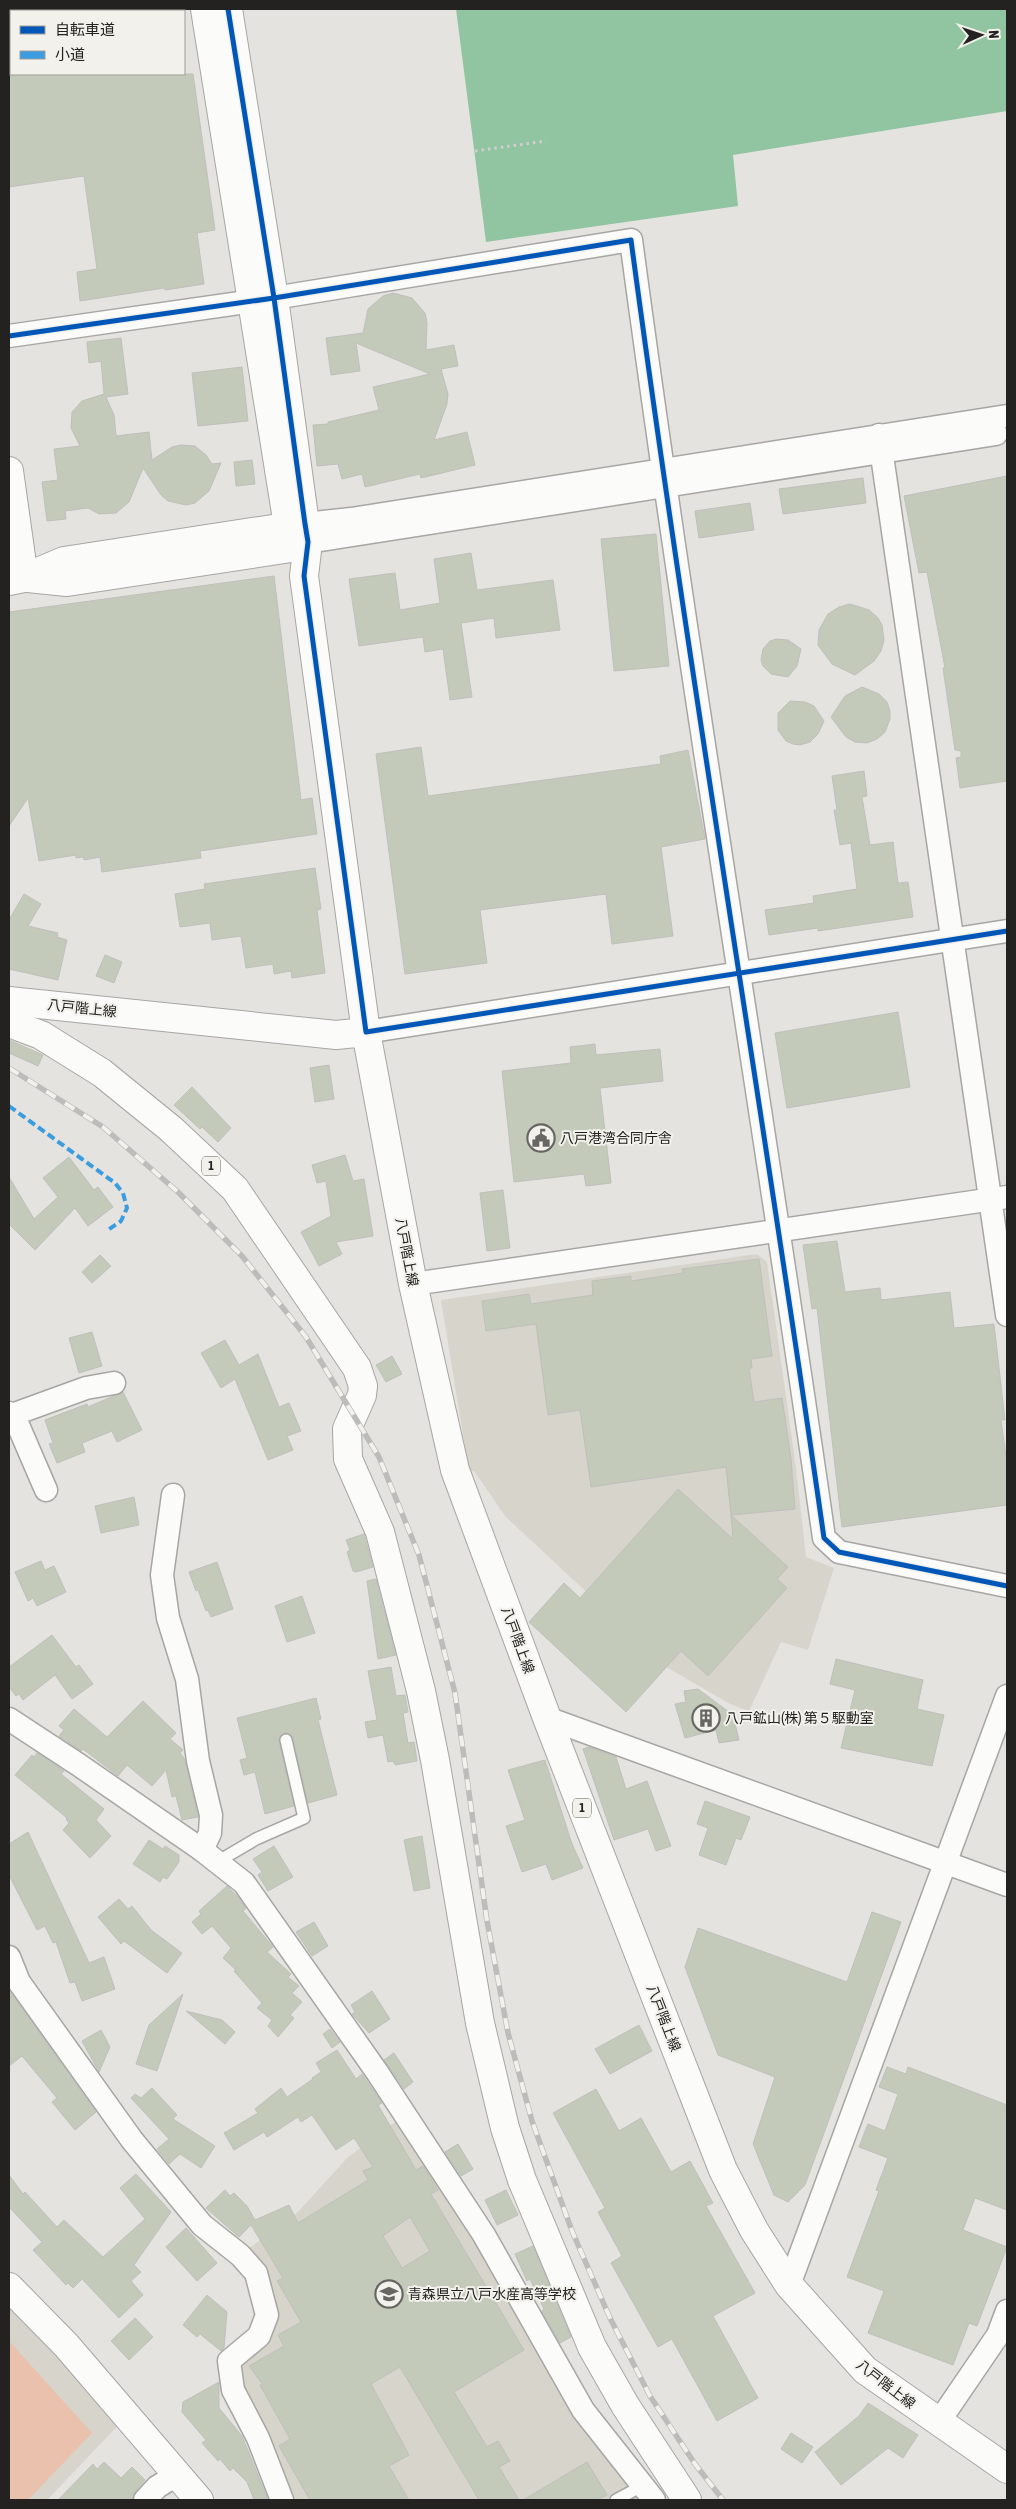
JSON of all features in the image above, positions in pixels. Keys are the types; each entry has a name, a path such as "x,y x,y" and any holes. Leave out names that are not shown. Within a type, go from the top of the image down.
{"main road":[{"path":"205,9 263,299"},
{"path":"228,9 263,299 304,576 366,1032"},
{"path":"9,471 17,579 66,582 298,535"},
{"name":"八戸階上線","path":"9,1001 336,1035 366,1032 413,1284 455,1470 547,1718 723,2170 754,2230 789,2285 865,2370 938,2423 1007,2469"},
{"name":"1","path":"9,1023 41,1035 102,1074 171,1129 235,1189 357,1368 363,1386 362,1395 347,1429 348,1459 380,1532 421,1691 437,1770 480,2023 505,2128 522,2180 592,2347 625,2405 687,2500"},
{"path":"9,2287 66,2345 199,2500"}],"street":[{"path":"9,336 263,299 632,240 664,478 780,1231 824,1538 839,1552 1007,1586"},
{"path":"298,535 352,519 664,478 880,444 1007,416"},
{"path":"880,444 1007,432"},
{"path":"880,444 953,940 999,1199 1007,1315"},
{"path":"366,1032 1007,931"},
{"path":"413,1284 999,1199"},
{"path":"46,1490 18,1425 9,1415 86,1388 114,1383"},
{"path":"173,1495 162,1575 168,1618 188,1679 198,1761 211,1815 209,1856"},
{"path":"789,2285 1007,1696"},
{"path":"547,1718 1007,1885"},
{"path":"9,1719 209,1856 244,1883 377,2072 484,2235 583,2410 648,2493"},
{"path":"9,1957 19,1982 132,2140 202,2225 240,2255 256,2273 267,2315 259,2336 229,2361 233,2390 258,2438 282,2500"},
{"path":"938,2423 998,2335 1007,2311"},
{"path":"144,2500 157,2487 178,2474"}],"lane":[{"path":"209,1856 304,1818 286,1740"},
{"path":"616,2500 648,2493"}],"path":[{"path":"475,152 546,141"}],"shaded area":[{"path":"456,9 1007,9 1007,111 733,155 738,206 486,242"},
{"path":"757,1254 767,1262 796,1468 806,1557 834,1568 808,1650 781,1642 749,1711 730,1704 668,1668 506,1517 474,1471 469,1471 441,1300"},
{"name":"青森県立八戸水産高等学校","path":"404,2115 648,2494 636,2500 282,2500 229,2361 267,2315 240,2255 298,2212 347,2158"},
{"path":"9,2287 128,2415 47,2500 9,2500"},
{"path":"9,2341 92,2433 28,2500 9,2500"}],"building":[{"path":"9,74 193,74 215,230 197,233 204,284 80,301 77,272 97,269 84,176 9,187"},
{"path":"393,293 412,298 425,313 427,323 426,350 454,345 458,366 441,369 448,394 447,404 434,440 467,432 475,465 421,478 420,474 365,487 362,474 342,479 338,464 317,466 313,425 328,424 328,422 379,410 373,387 430,374 356,343 360,371 331,375 326,338 363,333 368,309 383,296"},
{"path":"121,338 128,394 106,397 114,415 116,436 149,432 152,460 172,447 181,445 195,446 206,455 212,464 221,463 209,491 195,503 186,505 168,501 161,495 143,468 129,502 116,513 99,514 88,508 65,511 66,519 47,521 42,482 58,480 54,449 80,446 71,428 72,412 82,401 104,394 101,361 89,363 87,342"},
{"path":"242,367 248,421 198,426 192,373"},
{"path":"252,460 255,484 236,486 234,462"},
{"path":"1007,476 1007,781 960,788 956,758 961,757 961,751 955,750 943,668 945,668 927,572 919,573 904,496"},
{"path":"863,478 866,503 783,514 779,489"},
{"path":"750,503 754,530 699,538 695,511"},
{"path":"656,534 669,666 614,671 601,539"},
{"path":"471,553 477,590 553,580 560,630 496,638 494,618 461,623 472,697 450,700 443,649 425,652 423,637 359,646 349,579 395,573 400,610 440,603 434,559"},
{"path":"274,576 301,800 312,798 317,834 200,851 201,858 102,872 100,857 84,860 83,857 76,858 76,855 39,861 28,798 9,826 9,612"},
{"path":"850,604 869,610 878,618 882,625 884,640 881,651 874,661 855,675 832,664 818,645 819,630 828,614 839,607"},
{"path":"776,639 788,640 801,649 797,666 788,677 771,674 763,666 761,660 763,649 770,641"},
{"path":"862,687 879,694 887,702 890,711 890,719 885,732 877,739 867,743 855,742 846,737 831,717 845,696"},
{"path":"790,701 805,702 814,706 824,721 818,734 810,742 800,745 793,744 786,741 778,730 778,713"},
{"path":"421,747 428,796 661,764 660,756 688,750 705,839 661,847 673,936 612,944 606,894 480,910 487,963 405,974 376,754"},
{"path":"864,771 867,796 862,797 870,845 893,842 898,883 908,882 913,917 818,931 818,928 769,935 765,910 814,903 813,896 857,889 851,843 840,845 834,810 837,810 832,776"},
{"path":"315,868 321,909 317,910 325,973 292,978 291,971 274,974 273,964 246,968 241,936 212,940 210,923 180,927 175,894 205,889 204,884"},
{"path":"24,894 41,904 28,926 58,933 57,937 67,940 58,980 9,969 9,920"},
{"path":"105,955 122,962 114,983 96,976"},
{"path":"898,1012 910,1087 787,1108 775,1033"},
{"path":"9,1040 43,1055 38,1066 9,1053"},
{"path":"595,1044 596,1055 660,1049 663,1081 600,1088 611,1183 586,1186 584,1174 514,1182 502,1071 571,1063 570,1047"},
{"path":"329,1065 334,1099 315,1102 310,1068"},
{"path":"192,1087 231,1128 218,1142 202,1127 200,1129 174,1105"},
{"path":"345,1155 353,1181 364,1179 373,1236 336,1242 342,1254 319,1266 301,1232 331,1216 326,1181 317,1183 312,1165"},
{"path":"69,1157 94,1190 98,1187 113,1207 88,1226 75,1208 35,1250 9,1224 9,1177 34,1219 58,1197 43,1178"},
{"path":"503,1190 510,1248 487,1251 480,1193"},
{"path":"837,1241 845,1292 880,1288 881,1300 950,1292 954,1328 994,1324 1005,1420 1001,1420 1007,1463 1007,1505 842,1527 817,1308 812,1309 803,1245"},
{"path":"100,1255 111,1266 92,1283 82,1272"},
{"path":"759,1259 772,1356 751,1359 752,1368 749,1368 754,1402 782,1398 791,1459 795,1509 731,1515 726,1467 591,1487 580,1410 548,1415 536,1324 486,1331 482,1301 529,1294 531,1304 593,1295 592,1281 631,1276 631,1281 683,1273 682,1269"},
{"path":"92,1332 102,1366 79,1373 69,1338"},
{"path":"225,1340 239,1365 258,1354 279,1407 289,1403 301,1431 287,1436 293,1450 268,1460 235,1379 221,1388 201,1353"},
{"path":"392,1356 402,1374 386,1382 376,1365"},
{"path":"123,1392 142,1430 117,1442 112,1431 82,1443 85,1452 57,1463 49,1444 53,1443 45,1420 87,1404 88,1407"},
{"path":"678,1489 733,1539 731,1515 788,1567 777,1579 787,1588 708,1676 681,1651 626,1712 529,1622 564,1583 580,1598"},
{"path":"134,1497 139,1525 101,1533 95,1506"},
{"path":"364,1534 373,1567 356,1572 353,1571 347,1552 350,1550 346,1540"},
{"path":"41,1561 45,1570 54,1566 66,1592 37,1606 33,1598 28,1601 15,1572"},
{"path":"217,1562 233,1609 211,1617 208,1610 206,1611 198,1590 196,1591 189,1572"},
{"path":"376,1579 396,1655 378,1659 367,1581"},
{"path":"302,1596 315,1633 287,1642 275,1606"},
{"path":"52,1635 76,1667 79,1665 93,1684 72,1699 55,1675 23,1700 19,1694 16,1696 9,1687 9,1667"},
{"path":"836,1659 923,1680 917,1709 944,1715 932,1766 841,1748 855,1690 830,1684"},
{"path":"391,1667 396,1696 405,1695 408,1712 403,1713 408,1743 414,1742 417,1761 395,1765 393,1761 388,1762 383,1735 368,1738 365,1722 377,1720 368,1671"},
{"name":"八戸鉱山(株) 第５駆動室","path":"698,1689 733,1715 739,1740 719,1743 716,1730 685,1738 675,1704 686,1702 684,1691"},
{"path":"316,1698 321,1719 318,1720 337,1795 308,1803 293,1738 289,1733 284,1733 279,1737 279,1742 294,1806 265,1814 255,1772 244,1775 240,1760 247,1758 237,1718"},
{"path":"143,1701 176,1733 170,1739 183,1750 180,1753 184,1758 198,1817 182,1820 176,1796 172,1797 166,1770 152,1786 127,1765 118,1776 83,1749 81,1751 59,1736 64,1730 59,1726 74,1709 107,1737"},
{"path":"589,1747 616,1757 626,1789 647,1781 671,1846 656,1851 648,1829 614,1840 583,1749"},
{"path":"37,1753 64,1771 61,1774 104,1809 96,1820 111,1836 90,1858 63,1830 69,1823 67,1818 15,1775 32,1755 34,1757"},
{"path":"545,1760 572,1844 583,1868 552,1880 546,1864 522,1872 506,1826 525,1820 508,1770"},
{"path":"705,1801 750,1817 741,1840 736,1838 726,1865 699,1855 708,1828 697,1824"},
{"path":"28,1832 89,1963 104,1957 115,1989 82,2001 75,1982 70,1983 56,1942 53,1943 45,1926 37,1930 9,1875 9,1844"},
{"path":"422,1836 430,1888 414,1891 404,1840"},
{"path":"149,1840 163,1849 165,1846 179,1855 179,1862 167,1879 163,1877 160,1882 133,1864"},
{"path":"274,1846 293,1877 268,1891 258,1875 262,1872 253,1859"},
{"path":"227,1886 246,1908 243,1911 273,1947 267,1952 291,1974 288,1977 299,1986 292,1993 302,2002 290,2015 294,2018 278,2037 268,2026 272,2020 257,2008 262,2003 234,1971 236,1970 223,1958 231,1948 212,1926 202,1934 192,1922 201,1914 199,1911"},
{"path":"119,1899 128,1909 132,1906 151,1930 182,1953 167,1973 124,1941 121,1944 98,1917"},
{"path":"872,1912 901,1922 805,2185 788,2202 774,2195 753,2144 775,2077 718,2055 685,1967 698,1928 847,1982"},
{"path":"314,1922 328,1946 312,1956 296,1932"},
{"path":"9,1990 96,2112 75,2130 52,2102 57,2098 22,2056 9,2066"},
{"path":"372,1991 390,2019 369,2033 352,2014 355,2012 351,2005"},
{"path":"183,1994 157,2071 136,2064 149,2025"},
{"path":"186,2011 222,2020 235,2032 225,2044"},
{"path":"639,2025 652,2051 610,2074 595,2049"},
{"path":"330,2029 340,2042 332,2048 323,2034"},
{"path":"101,2030 110,2047 99,2072 82,2041"},
{"path":"337,2050 356,2079 362,2074 382,2103 378,2105 416,2170 423,2166 438,2190 431,2194 524,2350 454,2392 487,2447 498,2441 510,2461 499,2467 519,2500 479,2500 400,2367 371,2384 409,2455 389,2466 409,2500 310,2500 279,2446 290,2439 260,2385 263,2385 249,2366 284,2346 278,2335 301,2322 277,2281 283,2278 251,2225 239,2237 206,2208 225,2190 230,2196 234,2193 247,2206 255,2220 289,2205 298,2223 368,2180 363,2171 373,2167 354,2138 336,2150 312,2115 301,2122 298,2117 267,2137 264,2132 234,2150 224,2133 258,2113 255,2109 281,2088 287,2097 313,2079 321,2072 316,2063","holes":["410,2217 430,2251 402,2268 383,2236"]},
{"path":"394,2053 413,2082 404,2089 384,2060"},
{"path":"887,2067 906,2074 908,2067 1007,2105 1007,2210 975,2198 963,2230 1007,2247 977,2326 969,2323 953,2365 868,2333 884,2291 847,2277 879,2191 876,2190 888,2158 859,2147 868,2124 885,2131 898,2094 879,2087"},
{"path":"152,2088 177,2115 173,2119 215,2146 201,2168 180,2154 169,2164 157,2149 169,2139 131,2098 135,2094 141,2098"},
{"path":"596,2089 619,2131 641,2118 671,2172 690,2161 713,2203 706,2206 755,2293 713,2316 758,2398 717,2421 672,2339 658,2347 611,2263 622,2256 598,2212 605,2208 553,2113"},
{"path":"458,2144 473,2169 461,2176 445,2152"},
{"path":"136,2174 171,2212 134,2265 141,2272 131,2281 143,2295 119,2318 82,2279 73,2288 68,2283 66,2285 33,2250 42,2242 9,2207 9,2175 23,2194 25,2192 57,2227 64,2220 103,2257 145,2219 120,2188"},
{"path":"506,2190 518,2215 497,2225 485,2200"},
{"path":"186,2228 217,2263 197,2281 166,2247"},
{"path":"533,2246 571,2337 560,2343 542,2311 544,2309 530,2279 527,2281 515,2254"},
{"path":"207,2295 227,2312 224,2348 221,2351 200,2334 197,2337 183,2325"},
{"path":"135,2318 153,2337 129,2360 111,2341"},
{"path":"219,2382 219,2408 242,2436 268,2500 254,2500 247,2482 233,2468 230,2471 220,2459 218,2461 202,2443 206,2440 182,2412 183,2402"},
{"path":"868,2403 918,2435 903,2458 888,2448 841,2485 815,2452 859,2416"},
{"path":"791,2433 813,2447 802,2463 781,2449"},
{"path":"104,2462 121,2478 132,2467 145,2480 135,2492 132,2500 58,2500 93,2464 97,2469"},
{"path":"587,2462 607,2495 597,2500 523,2500"}],"railway":[{"path":"9,1068 103,1127 178,1192 242,1256 306,1337 379,1457 419,1555 455,1693 487,1921 508,2033 532,2121 572,2231 610,2318 650,2396 695,2464 723,2500"}],"marked path":[{"path":"9,1106 115,1183 123,1193 127,1208 121,1221 108,1230"}],"cycle path":[{"path":"228,9 274,298 308,542 304,576 366,1032 1007,931"},
{"path":"9,336 274,298 631,240 701,727 824,1538 839,1552 1007,1586"}],"place":[{"name":"八戸港湾合同庁舎","path":"541,1138"},
{"name":"八戸鉱山(株) 第５駆動室","path":"706,1718"},
{"name":"青森県立八戸水産高等学校","path":"389,2294"}]}
